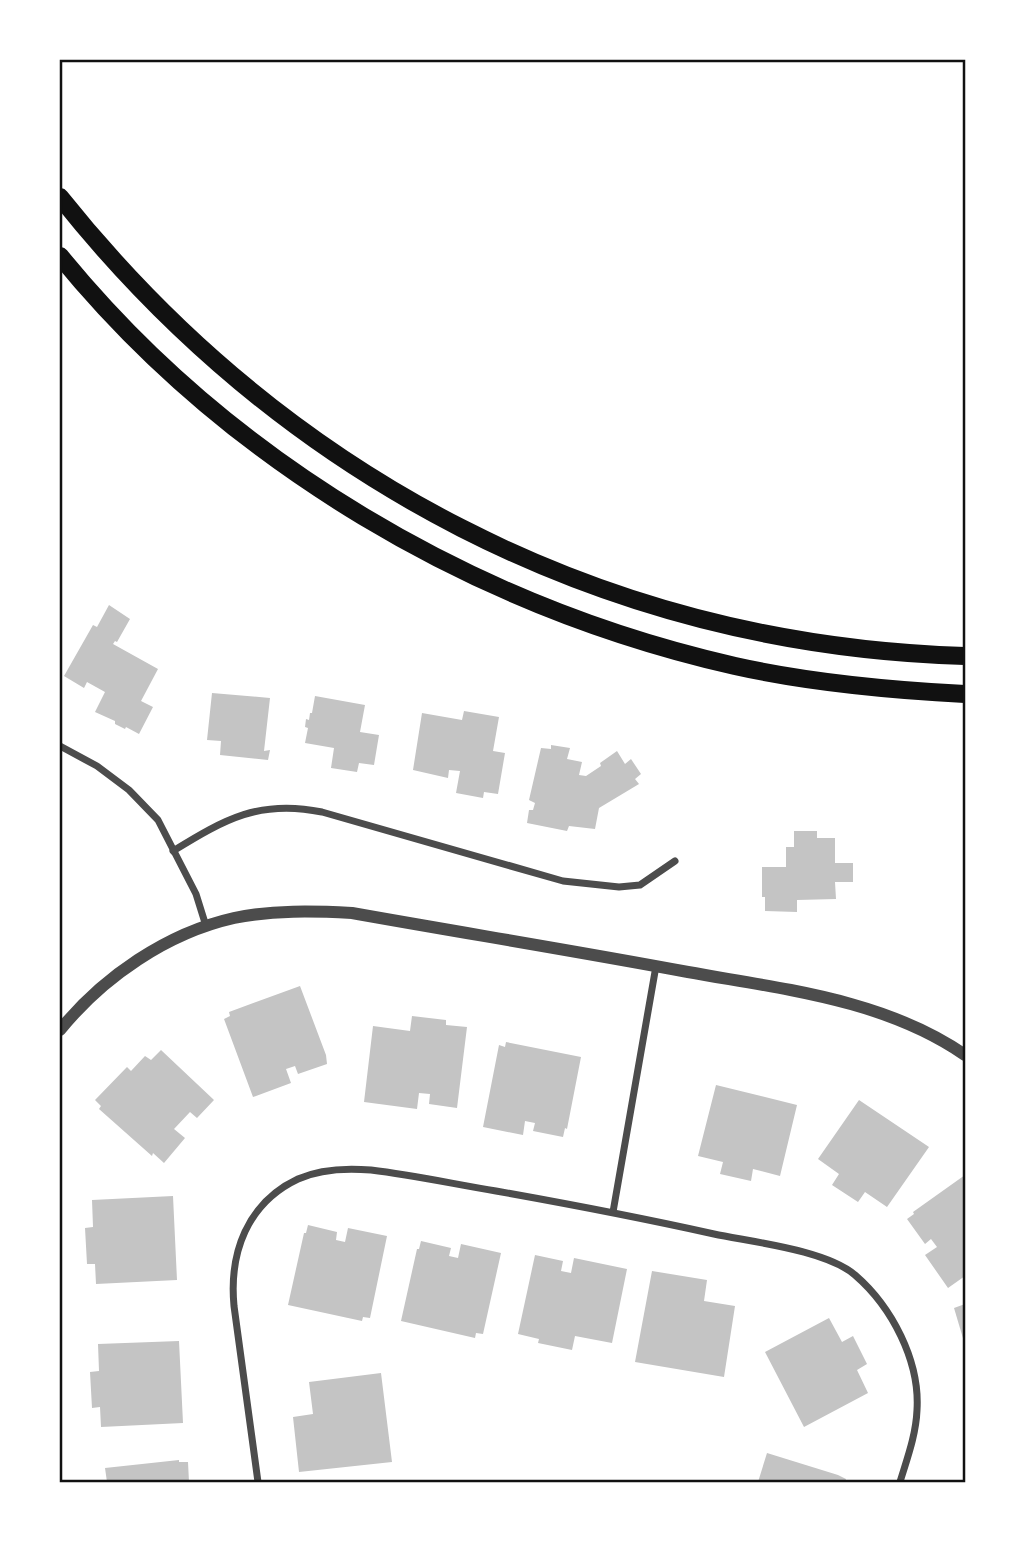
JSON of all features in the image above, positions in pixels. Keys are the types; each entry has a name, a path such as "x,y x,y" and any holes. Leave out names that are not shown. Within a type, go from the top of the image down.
{"main road":[{"path":"60,197 110,258 166,316 238,382 320,444 404,497 491,543 583,583 681,615 798,641 909,654 965,656"},
{"path":"60,257 85,287 149,352 222,417 302,477 448,565 551,610 646,642 735,666 884,690 965,694"}],"street":[{"path":"60,746 97,766 129,790 158,820 196,894 206,926"},
{"path":"173,851 238,815 266,808 289,807 322,812 563,881 619,887 640,885 675,861"},
{"path":"60,1030 72,1014 103,985 136,961 206,926 271,913 312,911 352,913 796,992 874,1010 922,1029 965,1055"},
{"path":"613,1212 656,966"},
{"path":"258,1482 232,1286 234,1259 247,1224 274,1193 313,1173 346,1169 369,1170 613,1212 814,1256 842,1267 858,1278 876,1297 908,1353 916,1378 917,1413 900,1482"}],"building":[{"path":"109,605 130,619 117,642 113,644 158,669 141,701 153,707 139,734 95,712 105,692 87,682 84,688 64,676 93,625 97,627"},
{"path":"212,693 270,698 264,751 270,750 268,760 220,755 221,741 207,740"},
{"path":"315,696 365,705 360,732 379,735 374,765 359,763 357,772 331,768 334,748 305,743 308,728 305,727 306,719 309,720 312,713"},
{"path":"464,711 499,717 493,751 505,753 498,794 484,792 483,798 456,793 460,771 449,770 448,778 413,770 422,713 462,720"},
{"path":"551,745 570,748 567,759 582,762 579,775 586,776 617,751 625,764 631,759 641,774 635,779 639,784 599,808 595,829 569,826 567,831 527,823 529,810 533,810 535,803 529,800 541,748 551,749"},
{"path":"794,831 817,831 817,838 835,838 835,863 853,863 853,882 835,882 836,899 797,900 797,912 765,911 762,867 786,867 786,847 794,847"},
{"path":"300,986 327,1064 298,1074 295,1066 286,1069 291,1083 253,1097 224,1019 230,1016 229,1012"},
{"path":"412,1016 446,1020 446,1025 467,1027 457,1108 429,1104 430,1094 419,1093 417,1109 364,1102 373,1026 410,1031"},
{"path":"506,1042 581,1057 567,1129 565,1128 563,1137 533,1131 535,1123 525,1121 523,1135 483,1127 499,1045 505,1047"},
{"path":"161,1050 214,1100 197,1118 190,1112 174,1129 185,1138 164,1163 153,1153 152,1156 99,1109 101,1106 95,1100 127,1067 131,1071 145,1056 151,1060"},
{"path":"716,1085 797,1105 780,1176 753,1169 751,1181 720,1174 723,1162 698,1156"},
{"path":"859,1100 929,1147 887,1207 865,1192 858,1202 832,1185 839,1174 818,1159"},
{"path":"965,1175 965,1276 948,1288 925,1255 937,1247 931,1239 925,1244 907,1219"},
{"path":"173,1196 177,1280 96,1284 95,1264 87,1264 85,1228 93,1227 92,1200"},
{"path":"308,1225 337,1232 336,1240 345,1242 348,1228 387,1236 370,1318 363,1317 362,1321 288,1305"},
{"path":"421,1241 451,1248 449,1256 458,1258 461,1244 501,1253 483,1334 476,1333 475,1338 401,1321"},
{"path":"535,1255 563,1261 561,1271 571,1273 574,1258 627,1269 612,1343 575,1336 572,1350 538,1343 539,1339 518,1334"},
{"path":"652,1271 707,1280 704,1301 735,1306 724,1377 635,1362"},
{"path":"965,1304 965,1345 954,1308"},
{"path":"829,1318 842,1342 853,1336 867,1364 857,1370 868,1393 804,1427 765,1352"},
{"path":"179,1341 183,1423 101,1427 100,1407 92,1408 90,1372 99,1371 98,1344"},
{"path":"381,1373 392,1462 299,1472 293,1417 313,1414 309,1382"},
{"path":"767,1453 838,1475 846,1479 845,1482 758,1482"},
{"path":"179,1460 188,1462 189,1482 107,1482 105,1468"}]}
